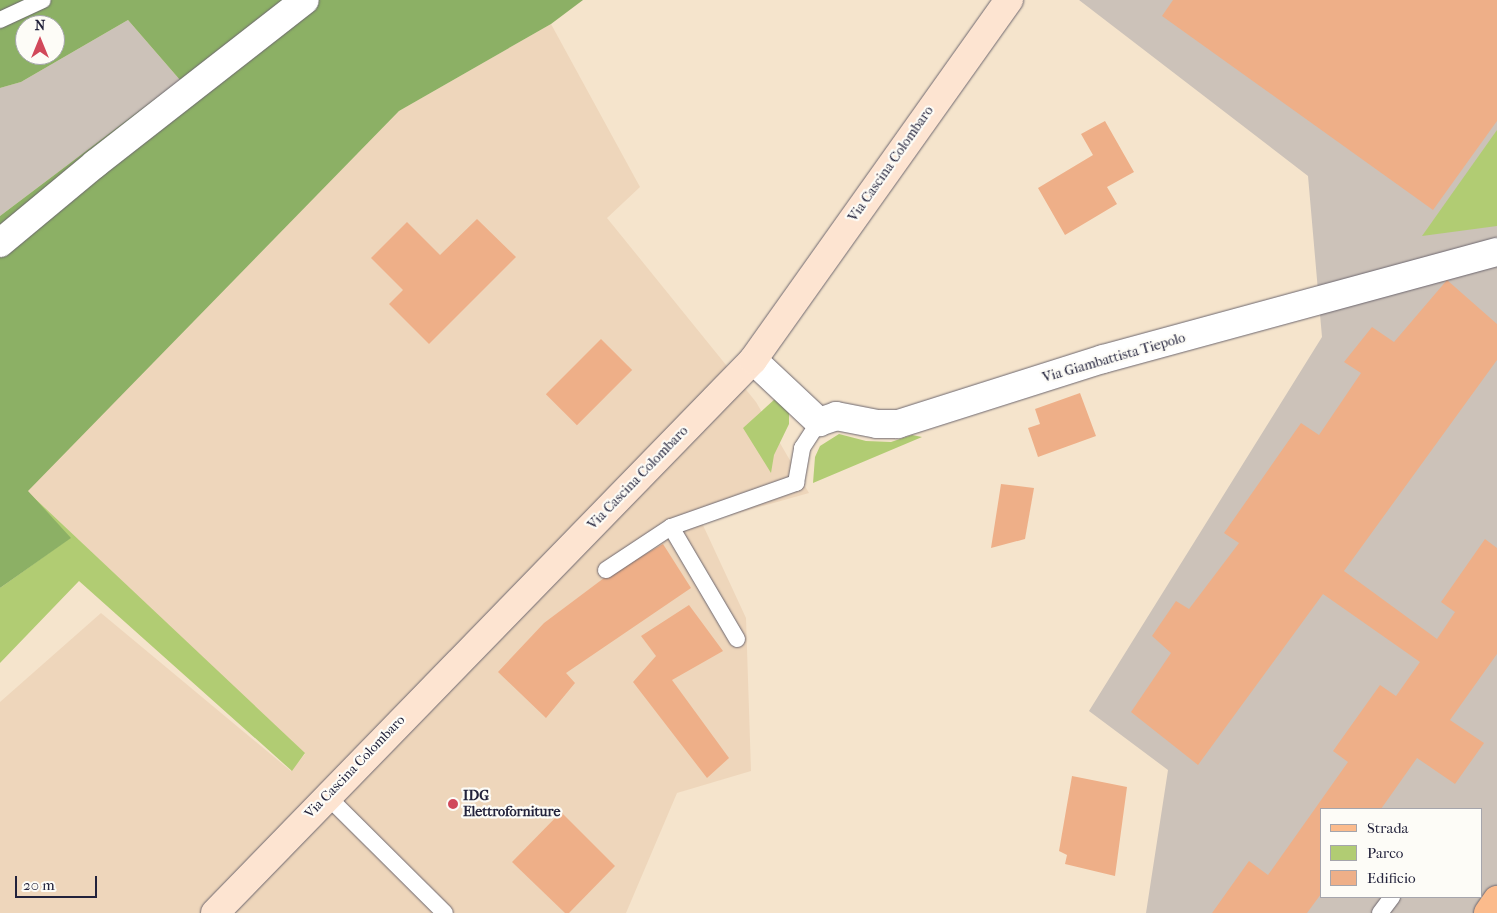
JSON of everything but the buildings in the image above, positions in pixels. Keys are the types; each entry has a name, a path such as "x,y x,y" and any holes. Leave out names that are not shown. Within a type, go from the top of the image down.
{"main road":[{"name":"Via Cascina Colombaro","path":"215,913 753,360 1009,0"},
{"path":"1488,913 1497,900"}],"street":[{"path":"0,243 95,164 305,0"},
{"name":"Via Giambattista Tiepolo","path":"819,422 836,416 877,424 898,424 1103,359 1497,252"},
{"path":"753,360 819,422"}],"lane":[{"path":"0,20 43,0"},
{"path":"606,570 671,527 796,483 802,448 819,422"},
{"path":"671,527 737,639"},
{"path":"327,796 445,913"},
{"path":"1380,913 1391,898"}],"shaded area":[{"path":"1079,0 1497,0 1497,913 1146,913 1168,770 1089,711 1322,337 1308,176"},
{"path":"128,20 180,80 0,216 0,88 21,82 50,65 65,65 65,57"},
{"path":"551,24 640,187 607,218 756,402 809,493 702,523 746,618 751,771 677,793 626,913 0,913 0,702 101,613 291,771 305,754 27,491 399,111"}],"green space":[{"path":"0,0 583,0 551,24 399,111 28,491 71,538 0,588 0,216 180,80 128,20 65,57 65,15 15,15 15,65 50,65 21,82 0,88"},
{"path":"1497,130 1497,226 1422,236"},
{"path":"776,398 789,411 789,424 774,455 771,473 743,428"},
{"path":"839,434 866,441 891,442 912,435 922,437 813,483 815,457 820,446"},
{"path":"27,491 305,753 292,771 79,581 0,663 0,588 70,538"}],"place":[{"name":"IDG Elettroforniture","path":"453,804"}]}
